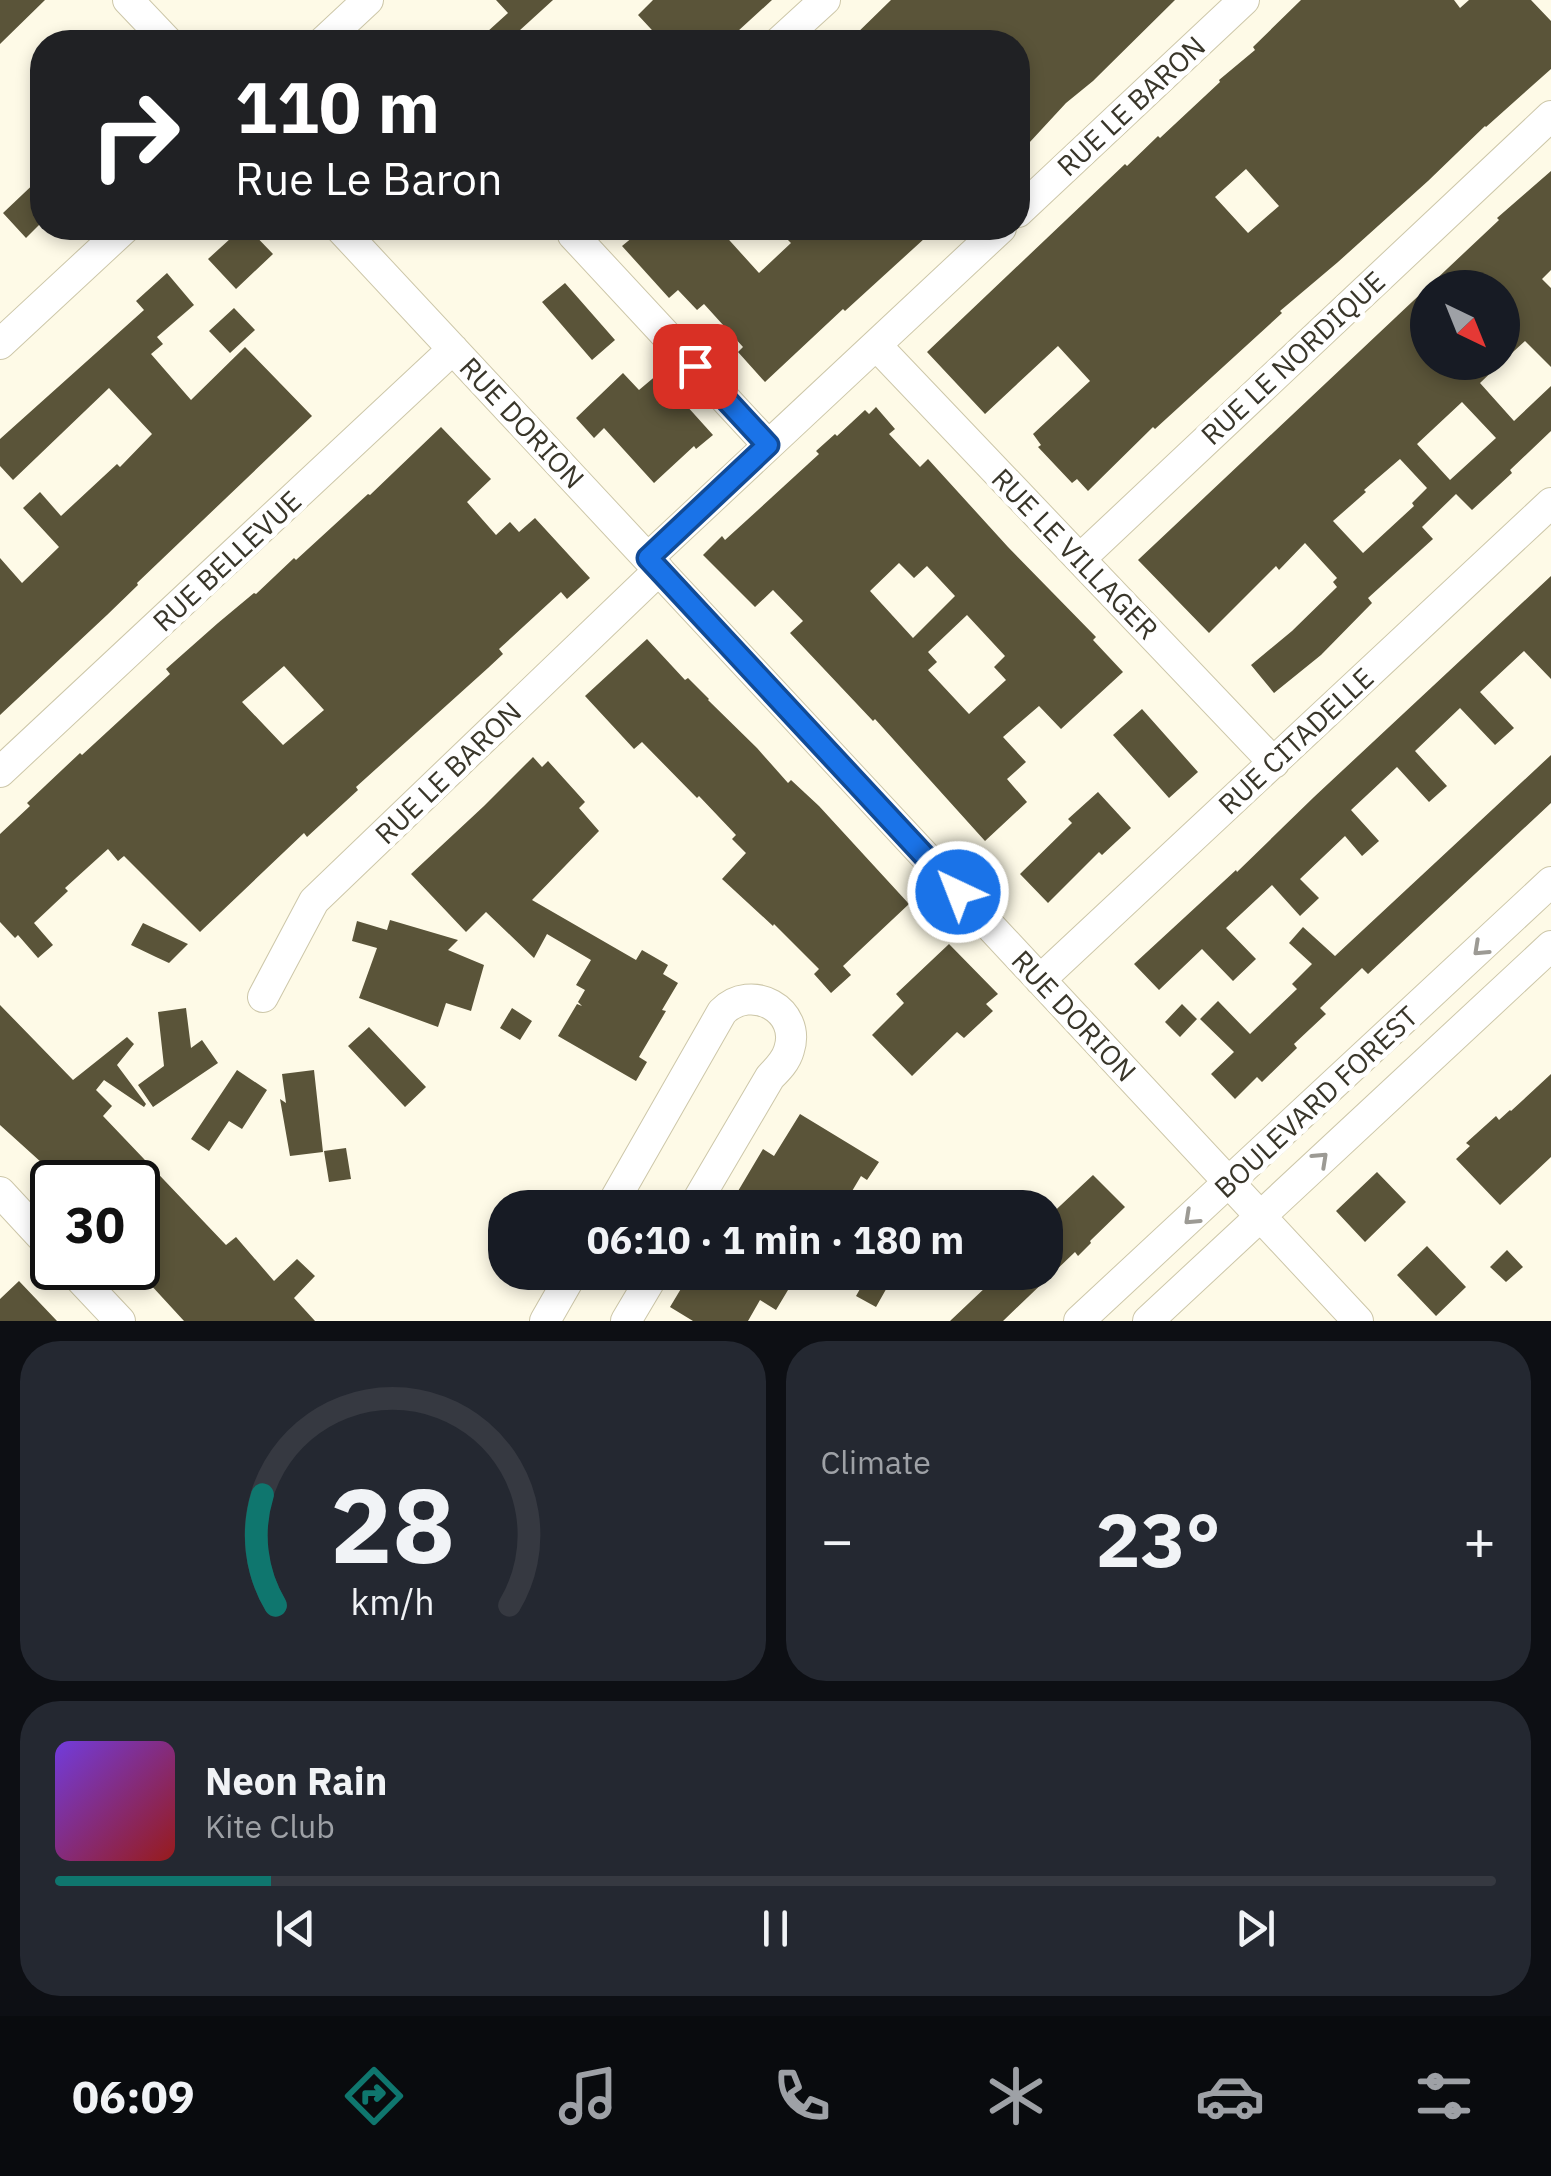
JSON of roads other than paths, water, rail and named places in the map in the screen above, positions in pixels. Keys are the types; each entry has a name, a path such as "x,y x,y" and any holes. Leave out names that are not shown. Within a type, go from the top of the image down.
{"street":[{"path":"128,0 157,30"},
{"path":"336,30 368,0"},
{"path":"792,30 825,0"},
{"name":"RUE LE BARON","path":"1030,201 1244,0"},
{"name":"RUE LE NORDIQUE","path":"1080,559 1551,116"},
{"path":"0,344 113,240"},
{"name":"RUE DORION","path":"351,240 1358,1321"},
{"path":"576,240 768,445"},
{"name":"RUE LE BARON","path":"263,997 314,902 768,445 988,240"},
{"name":"RUE LE VILLAGER","path":"876,345 1274,762"},
{"name":"RUE BELLEVUE","path":"0,772 453,349"},
{"name":"RUE CITADELLE","path":"1040,980 1551,503"},
{"name":"BOULEVARD FOREST","path":"1079,1321 1551,882"},
{"name":"BOULEVARD FOREST","path":"1148,1321 1551,946"},
{"path":"620,1190 722,1012 730,1004 756,998 783,1014 790,1030 790,1048 704,1190"},
{"path":"0,1192 30,1224"},
{"path":"91,1290 120,1321"},
{"path":"544,1321 562,1290"},
{"path":"626,1321 644,1290"}]}
